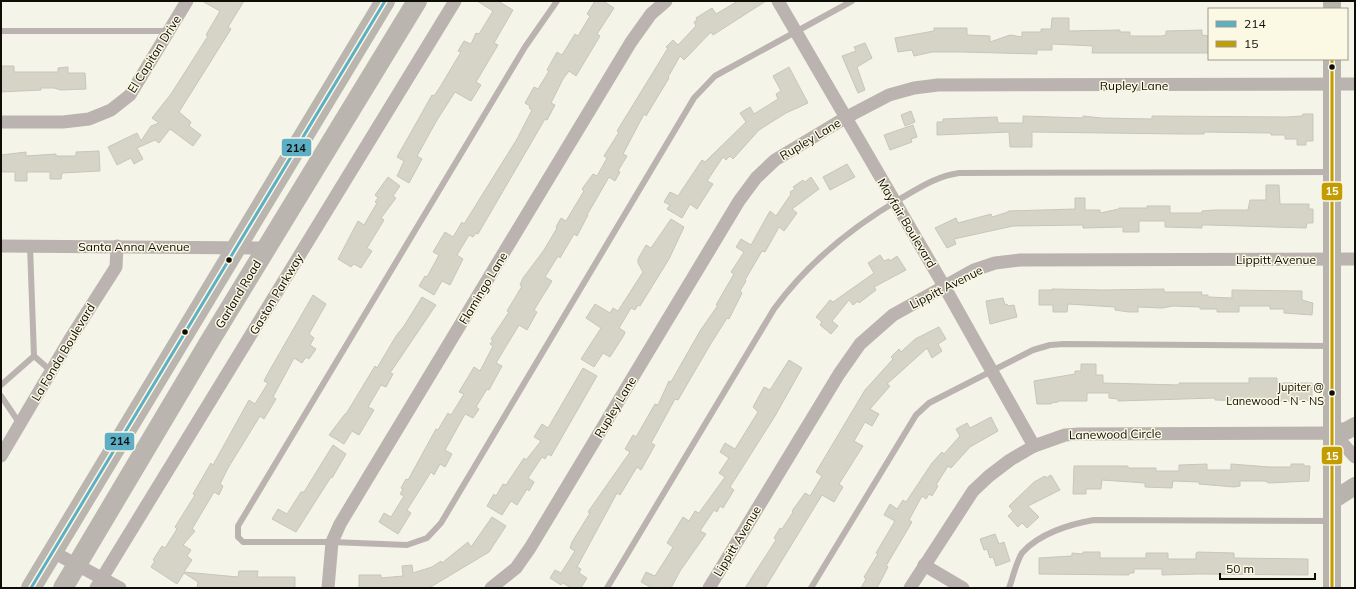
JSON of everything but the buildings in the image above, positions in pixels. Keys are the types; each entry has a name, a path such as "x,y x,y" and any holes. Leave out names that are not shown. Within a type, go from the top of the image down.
{"main road":[{"name":"Garland Road","path":"63,588 266,248 417,1"},
{"path":"31,588 383,6 402,24"},
{"path":"1332,60 1332,588"},
{"path":"1333,433 1346,431 1355,426"},
{"path":"1333,500 1355,486"}],"street":[{"name":"El Capitan Drive","path":"1,122 62,122 89,119 111,110 130,95 187,1"},
{"name":"Gaston Parkway","path":"99,583 455,1"},
{"name":"Flamingo Lane","path":"328,588 332,542 340,524 631,42 651,14 666,1"},
{"name":"Mayfair Boulevard","path":"778,1 795,33 944,286 1034,446"},
{"name":"Rupley Lane","path":"491,588 516,568 530,548 739,201 756,178 776,160 845,118 889,95 914,88 938,85 1355,84"},
{"name":"Santa Anna Avenue","path":"1,246 266,248"},
{"name":"La Fonda Boulevard","path":"1,456 116,267 117,246"},
{"name":"Lippitt Avenue","path":"708,588 839,374 860,344 892,315 974,270 995,263 1020,260 1355,260"},
{"path":"1333,433 1355,457"},
{"name":"Lanewood Circle","path":"910,588 973,491 1010,460 1034,446 1065,435 1079,434 1333,433"},
{"path":"53,552 76,565 99,583 120,588"},
{"path":"924,566 963,588"}],"lane":[{"path":"557,1 525,47 238,526 238,537 243,542 332,542 407,545 427,538 441,523 694,98 714,76 852,1"},
{"path":"1,31 169,31"},
{"path":"607,588 774,309 788,291 856,227 894,202 940,178 959,174 1332,172"},
{"path":"30,246 34,356 52,371"},
{"path":"811,588 916,415 929,403 991,370 1033,350 1050,345 1332,346"},
{"path":"1,385 34,356"},
{"path":"1,396 20,424"},
{"path":"1009,588 1022,554 1047,534 1078,523 1094,520 1333,521"}],"transit line":[{"name":"214","path":"31,588 385,1"},
{"name":"15","path":"1332,60 1332,588"}],"place":[{"name":"Jupiter @ Lanewood - N - NS","path":"1332,393"}]}
